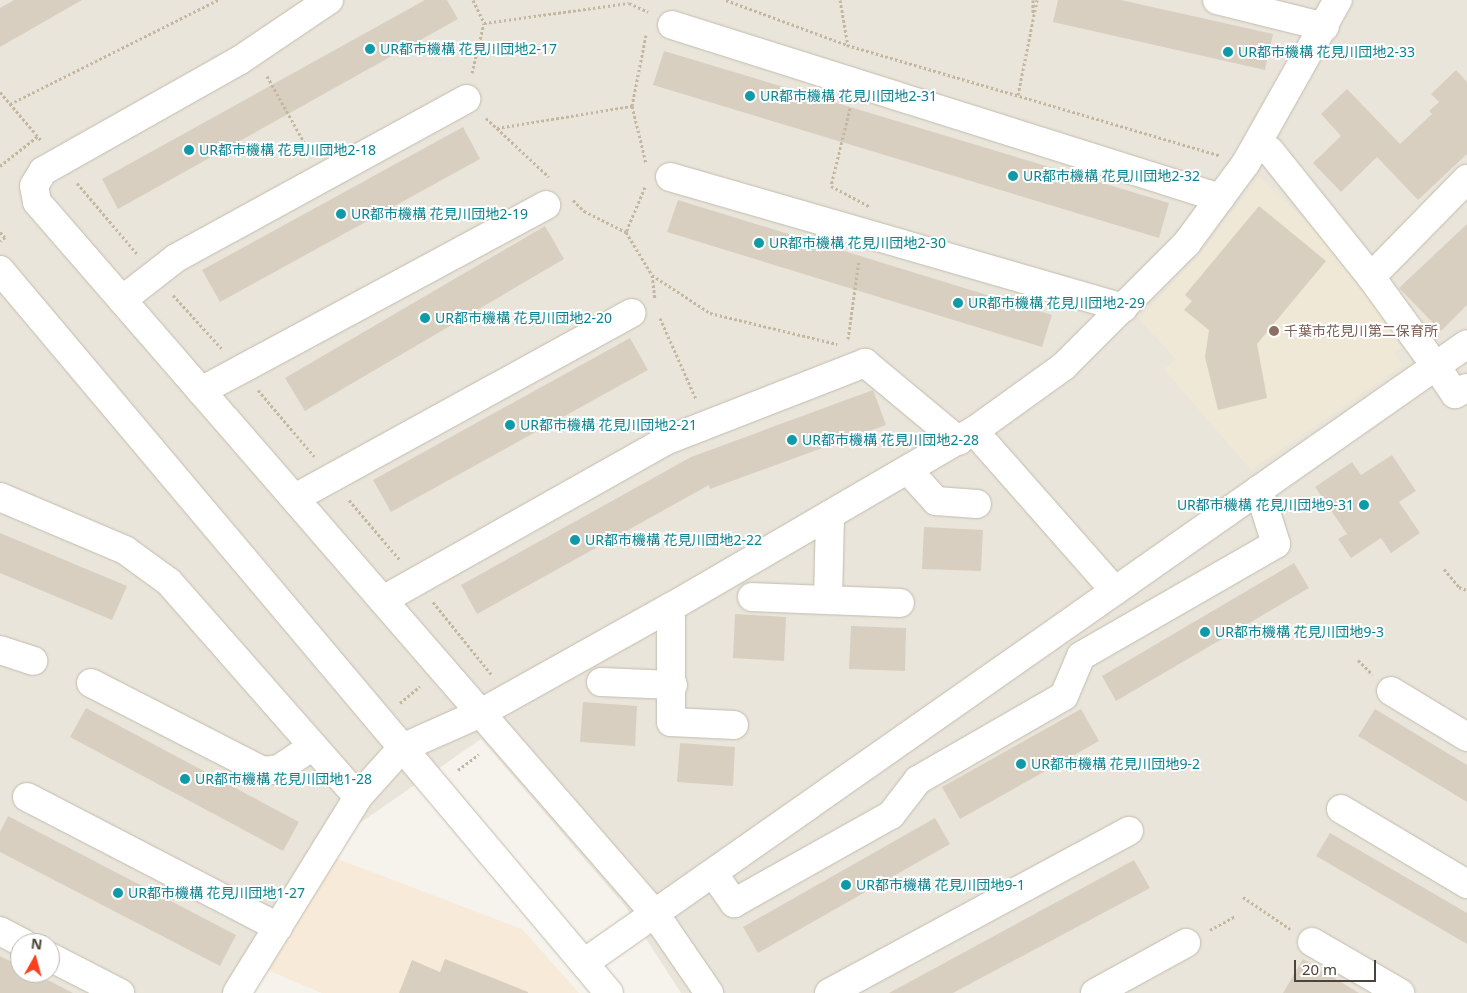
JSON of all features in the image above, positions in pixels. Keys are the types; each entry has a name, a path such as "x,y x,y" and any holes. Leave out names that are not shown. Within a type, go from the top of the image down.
{"street":[{"path":"329,0 253,51 43,171 34,186 37,202 655,914 709,993"},
{"path":"1217,0 1325,27"},
{"path":"237,993 358,797 402,748 481,713 671,607 966,436 1064,366 1187,243 1220,198 1258,157 1338,0"},
{"path":"664,16 856,83 1220,198"},
{"path":"122,300 176,258 466,99"},
{"path":"1258,157 1371,277 1455,394 1467,388"},
{"path":"654,175 1123,308"},
{"path":"1371,277 1467,179"},
{"path":"201,391 556,194"},
{"path":"0,270 609,993"},
{"path":"294,498 648,309"},
{"path":"584,962 1260,490 1431,359 1467,344"},
{"path":"383,600 665,441 865,364 966,436 1115,591"},
{"path":"908,470 936,502 977,504"},
{"path":"714,873 734,903 892,815 918,780 1064,696 1081,656 1276,544 1260,490"},
{"path":"0,497 125,550 169,582 358,797"},
{"path":"828,599 830,515"},
{"path":"752,597 828,599 850,603 900,603"},
{"path":"671,607 673,685 671,722 734,725"},
{"path":"0,650 33,661"},
{"path":"601,682 673,685"},
{"path":"91,683 263,770 279,769 313,746"},
{"path":"1391,691 1467,738"},
{"path":"27,797 278,927"},
{"path":"1341,809 1467,884"},
{"path":"830,993 1128,831"},
{"path":"1312,942 1400,993"},
{"path":"1095,993 1186,944"},
{"path":"60,962 120,993"}],"path":[{"path":"10,104 218,0"},
{"path":"473,0 484,23 466,99 497,128 556,194 584,211 626,232 652,276 710,313 847,347 869,204 832,186 856,83 840,0"},
{"path":"726,0 847,44 1018,95 1258,157"},
{"path":"1033,0 1033,21"},
{"path":"1018,95 1037,0"},
{"path":"484,23 629,3 652,14 664,16"},
{"path":"626,232 654,175 632,106 646,31"},
{"path":"253,51 323,178"},
{"path":"0,92 155,275 241,370 332,478 497,682"},
{"path":"497,128 632,106"},
{"path":"0,166 38,136"},
{"path":"0,232 4,237 0,241"},
{"path":"652,276 648,309 708,424"},
{"path":"1444,569 1459,587 1467,590"},
{"path":"392,709 427,680"},
{"path":"450,776 482,752"},
{"path":"1243,897 1312,942"}],"shaded area":[{"path":"0,0 1467,0 1467,993 681,993 625,906 481,739 347,832 250,993 0,993"},
{"name":"千葉市花見川第二保育所","path":"1259,177 1337,251 1408,343 1394,353 1403,365 1251,470 1164,369 1176,359 1139,319 1201,253"},
{"path":"335,858 522,929 579,993 322,993 267,970"}],"building":[{"path":"14,0 82,0 0,47 0,8"},
{"path":"425,0 447,0 458,19 118,209 102,179"},
{"name":"UR都市機構 花見川団地2-33","path":"1058,0 1121,0 1273,34 1265,70 1053,22"},
{"path":"664,51 1169,203 1159,238 653,85"},
{"path":"1456,70 1467,82 1467,154 1418,200 1377,157 1341,192 1313,163 1341,136 1321,114 1347,89 1400,144 1432,114 1429,111 1439,102 1431,94"},
{"name":"UR都市機構 花見川団地2-19","path":"463,127 480,159 220,302 202,270"},
{"path":"678,200 1052,315 1042,347 667,232"},
{"path":"1259,206 1326,261 1257,344 1267,398 1218,410 1205,357 1209,330 1184,310 1192,301 1185,295"},
{"path":"1467,224 1467,305 1441,331 1399,288"},
{"name":"UR都市機構 花見川団地2-20","path":"545,226 564,259 305,411 285,378"},
{"name":"UR都市機構 花見川団地2-21","path":"630,338 648,370 391,512 373,480"},
{"path":"873,390 886,425 710,489 709,485 477,614 461,585 691,457"},
{"name":"UR都市機構 花見川団地9-31","path":"1392,455 1416,491 1399,502 1420,533 1391,553 1381,538 1351,558 1338,539 1347,534 1315,487 1352,462 1361,475"},
{"path":"924,527 983,530 981,571 922,569"},
{"path":"0,533 127,586 112,620 0,573"},
{"name":"UR都市機構 花見川団地9-3","path":"1294,563 1309,588 1116,701 1102,676"},
{"path":"735,614 786,617 784,661 733,658"},
{"path":"851,626 906,628 905,671 849,669"},
{"path":"583,702 637,706 635,746 580,742"},
{"name":"UR都市機構 花見川団地1-28","path":"86,708 299,822 283,851 70,737"},
{"name":"UR都市機構 花見川団地9-2","path":"1081,709 1099,741 960,819 942,787"},
{"path":"1375,709 1467,765 1467,802 1358,736"},
{"path":"680,743 735,747 733,786 677,782"},
{"name":"UR都市機構 花見川団地1-27","path":"8,816 236,935 220,966 0,852 0,832"},
{"name":"UR都市機構 花見川団地9-1","path":"935,818 950,844 758,953 743,927"},
{"path":"1330,833 1467,913 1467,944 1316,856"},
{"path":"1134,860 1150,888 953,993 889,993"},
{"path":"0,956 10,961 10,983 54,983 73,993 0,993"},
{"path":"445,959 528,993 399,993 412,960 440,972"},
{"path":"1303,959 1359,993 1283,993"}],"place":[{"name":"UR都市機構 花見川団地2-17","path":"370,49"},
{"name":"UR都市機構 花見川団地2-33","path":"1228,52"},
{"name":"UR都市機構 花見川団地2-31","path":"750,96"},
{"name":"UR都市機構 花見川団地2-18","path":"189,150"},
{"name":"UR都市機構 花見川団地2-32","path":"1013,176"},
{"name":"UR都市機構 花見川団地2-19","path":"341,214"},
{"name":"UR都市機構 花見川団地2-30","path":"759,243"},
{"name":"UR都市機構 花見川団地2-29","path":"958,303"},
{"name":"UR都市機構 花見川団地2-20","path":"425,318"},
{"name":"千葉市花見川第二保育所","path":"1274,331"},
{"name":"UR都市機構 花見川団地2-21","path":"510,425"},
{"name":"UR都市機構 花見川団地2-28","path":"792,440"},
{"name":"UR都市機構 花見川団地9-31","path":"1364,505"},
{"name":"UR都市機構 花見川団地2-22","path":"575,540"},
{"name":"UR都市機構 花見川団地9-3","path":"1205,632"},
{"name":"UR都市機構 花見川団地9-2","path":"1021,764"},
{"name":"UR都市機構 花見川団地1-28","path":"185,779"},
{"name":"UR都市機構 花見川団地9-1","path":"846,885"},
{"name":"UR都市機構 花見川団地1-27","path":"118,893"}]}
